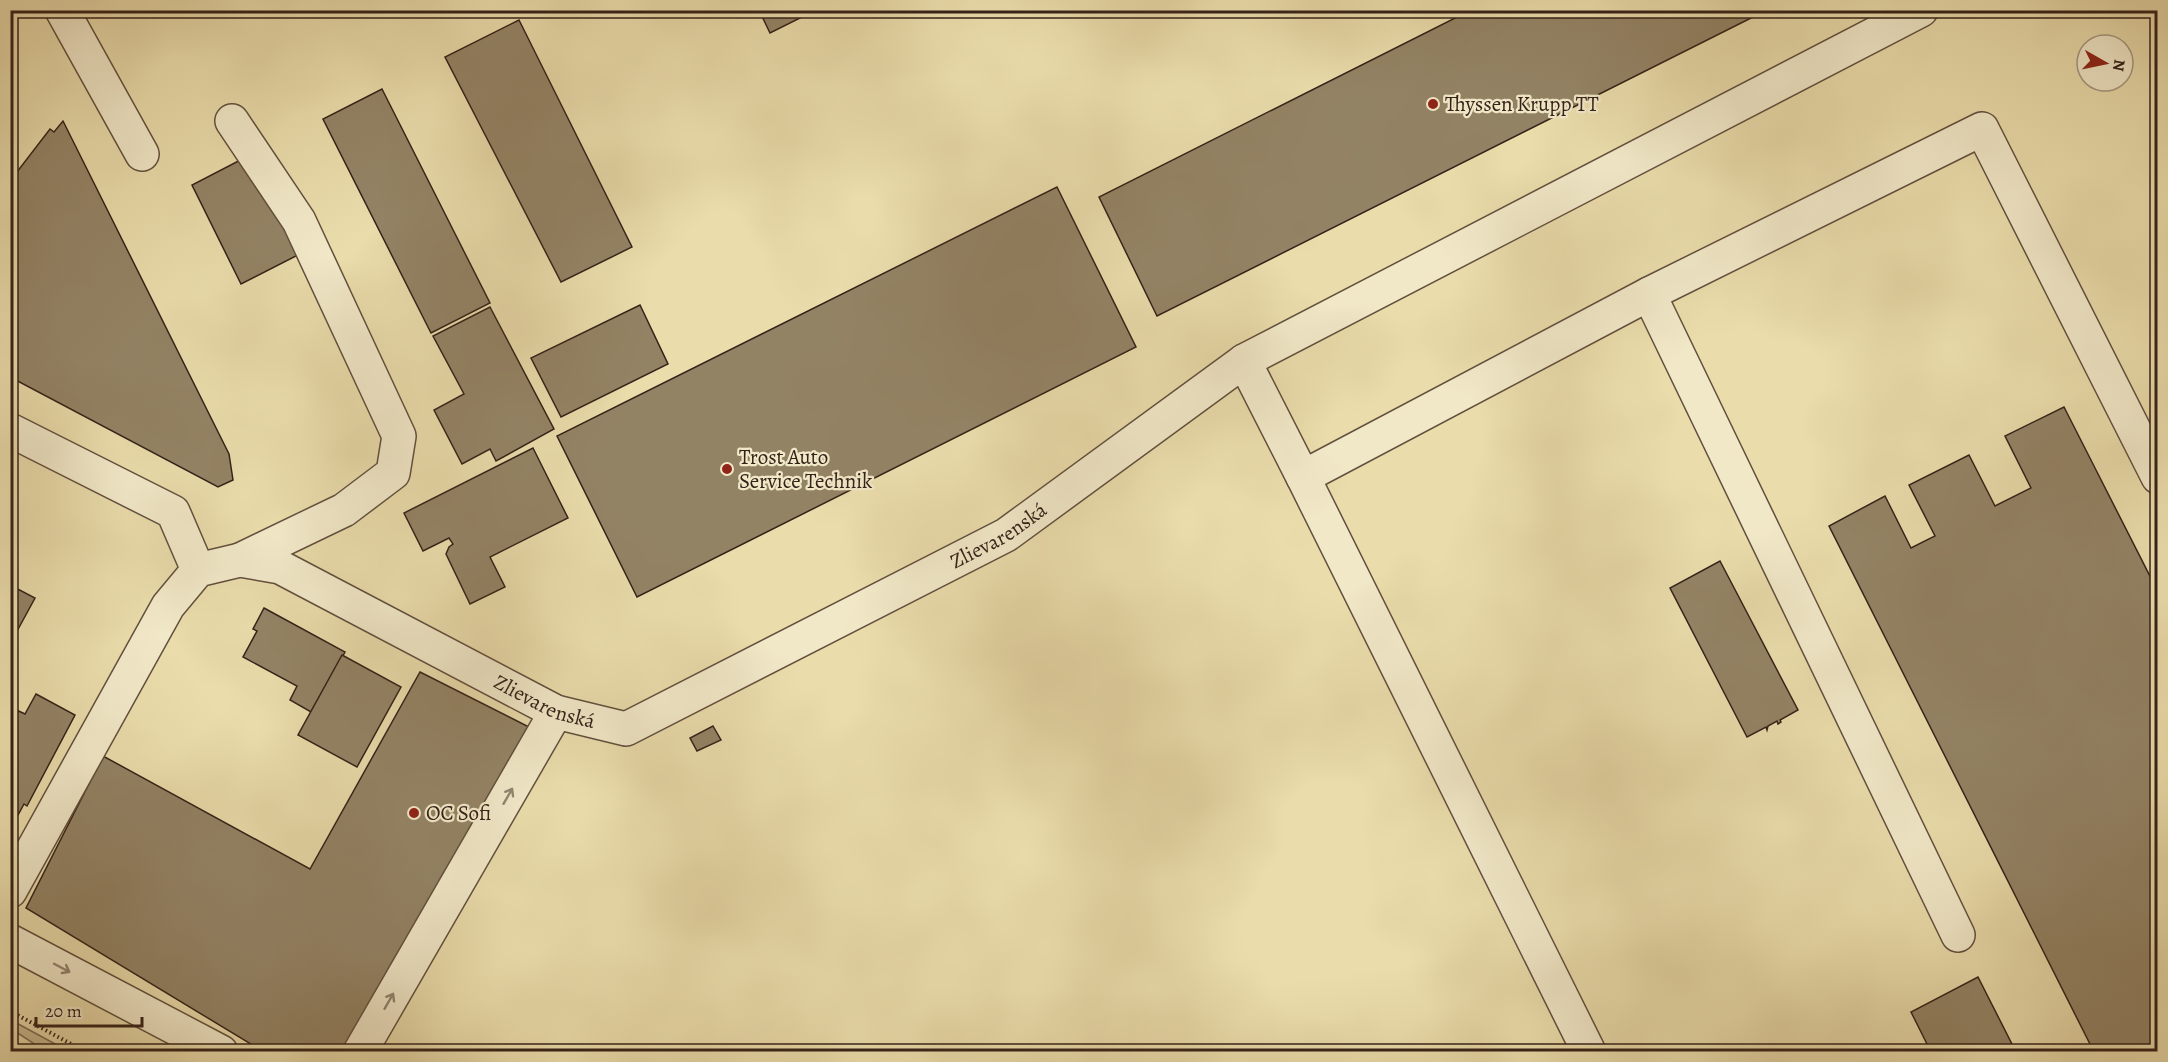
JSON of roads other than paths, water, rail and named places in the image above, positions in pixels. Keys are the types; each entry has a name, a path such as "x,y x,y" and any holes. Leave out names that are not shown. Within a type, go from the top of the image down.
{"street":[{"path":"62,10 142,154"},
{"name":"Zlievarenská","path":"198,570 240,560 280,567 556,712 626,729 1006,535 1244,361 1921,10"},
{"path":"232,121 299,221 399,436 393,473 344,510 240,560"},
{"path":"1303,477 1649,294 1982,129 2157,477"},
{"path":"1649,294 1958,935"},
{"path":"1244,361 1589,1052"},
{"path":"10,430 173,512 198,570 168,606 10,891"},
{"path":"360,1052 556,712"},
{"path":"10,941 221,1052"}],"place":[{"name":"Thyssen Krupp TT","path":"1433,104"},
{"name":"Trost Auto Service Technik","path":"727,469"},
{"name":"OC Sofi","path":"414,813"}]}
